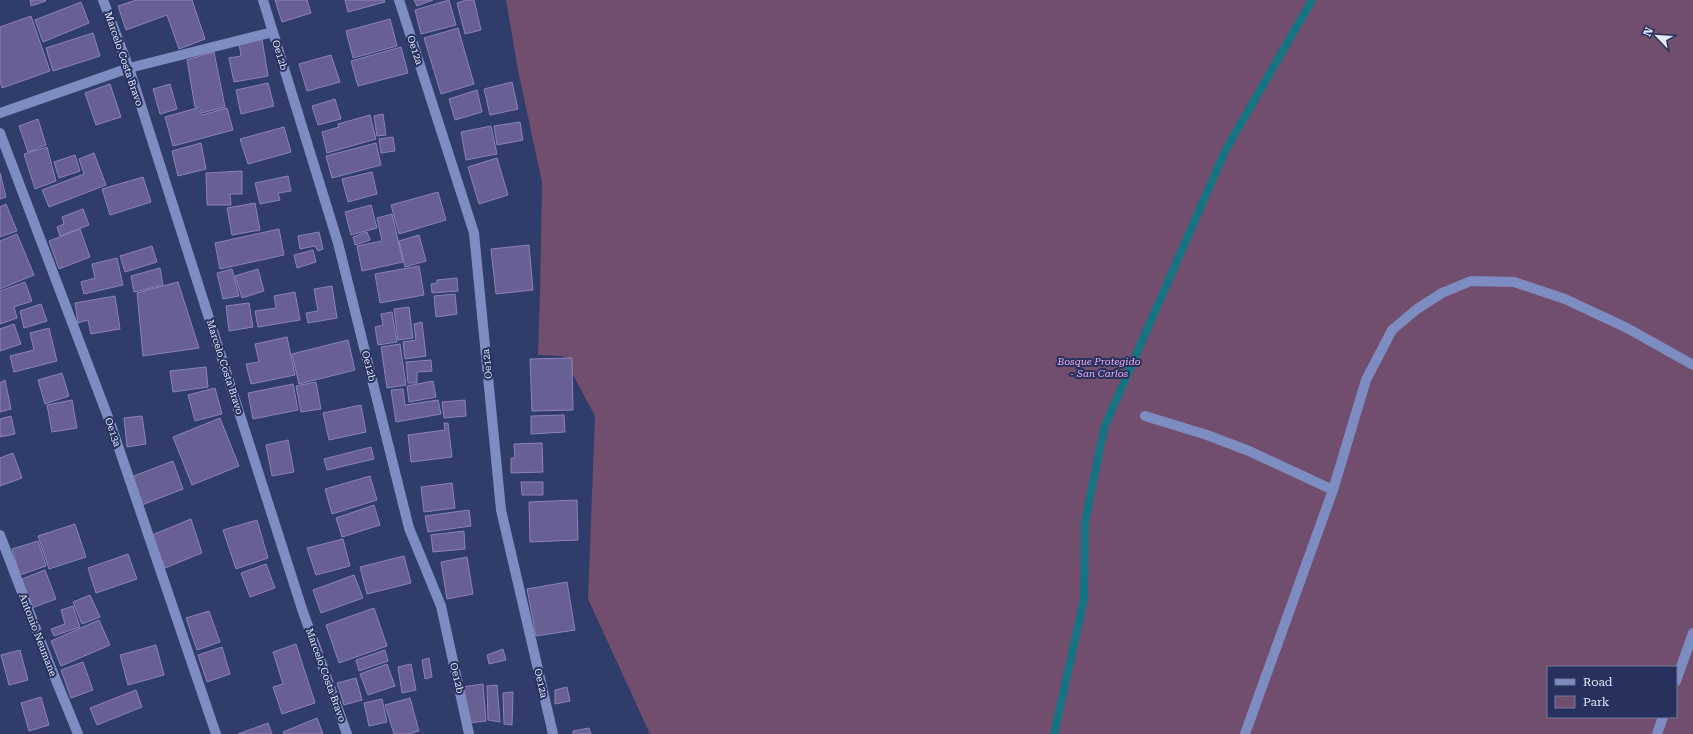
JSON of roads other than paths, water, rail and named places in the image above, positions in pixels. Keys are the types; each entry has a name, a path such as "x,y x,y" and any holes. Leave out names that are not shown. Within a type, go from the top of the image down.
{"street":[{"name":"Marcelo Costa Bravo","path":"103,0 129,68 303,612 347,734"},
{"name":"Oe12b","path":"263,0 338,243 409,528 441,606 469,734"},
{"name":"Oe12a","path":"399,0 474,233 501,510 553,734"},
{"path":"0,113 129,68 273,32"},
{"name":"Oe13a","path":"0,133 111,426 216,734"},
{"path":"1245,734 1333,490 1366,380 1392,330 1417,309 1442,293 1472,282 1514,282 1564,299 1627,328 1693,365"},
{"path":"1146,416 1207,435 1242,448 1333,490"},
{"name":"Antonio Neumane","path":"0,535 78,734"},
{"path":"1677,678 1693,633"},
{"path":"1657,734 1663,718"}],"waterway":[{"path":"1054,734 1084,599 1085,522 1104,428 1225,151 1312,0"}],"park label":[{"name":"Bosque Protegido - San Carlos","path":"1099,366"}]}
